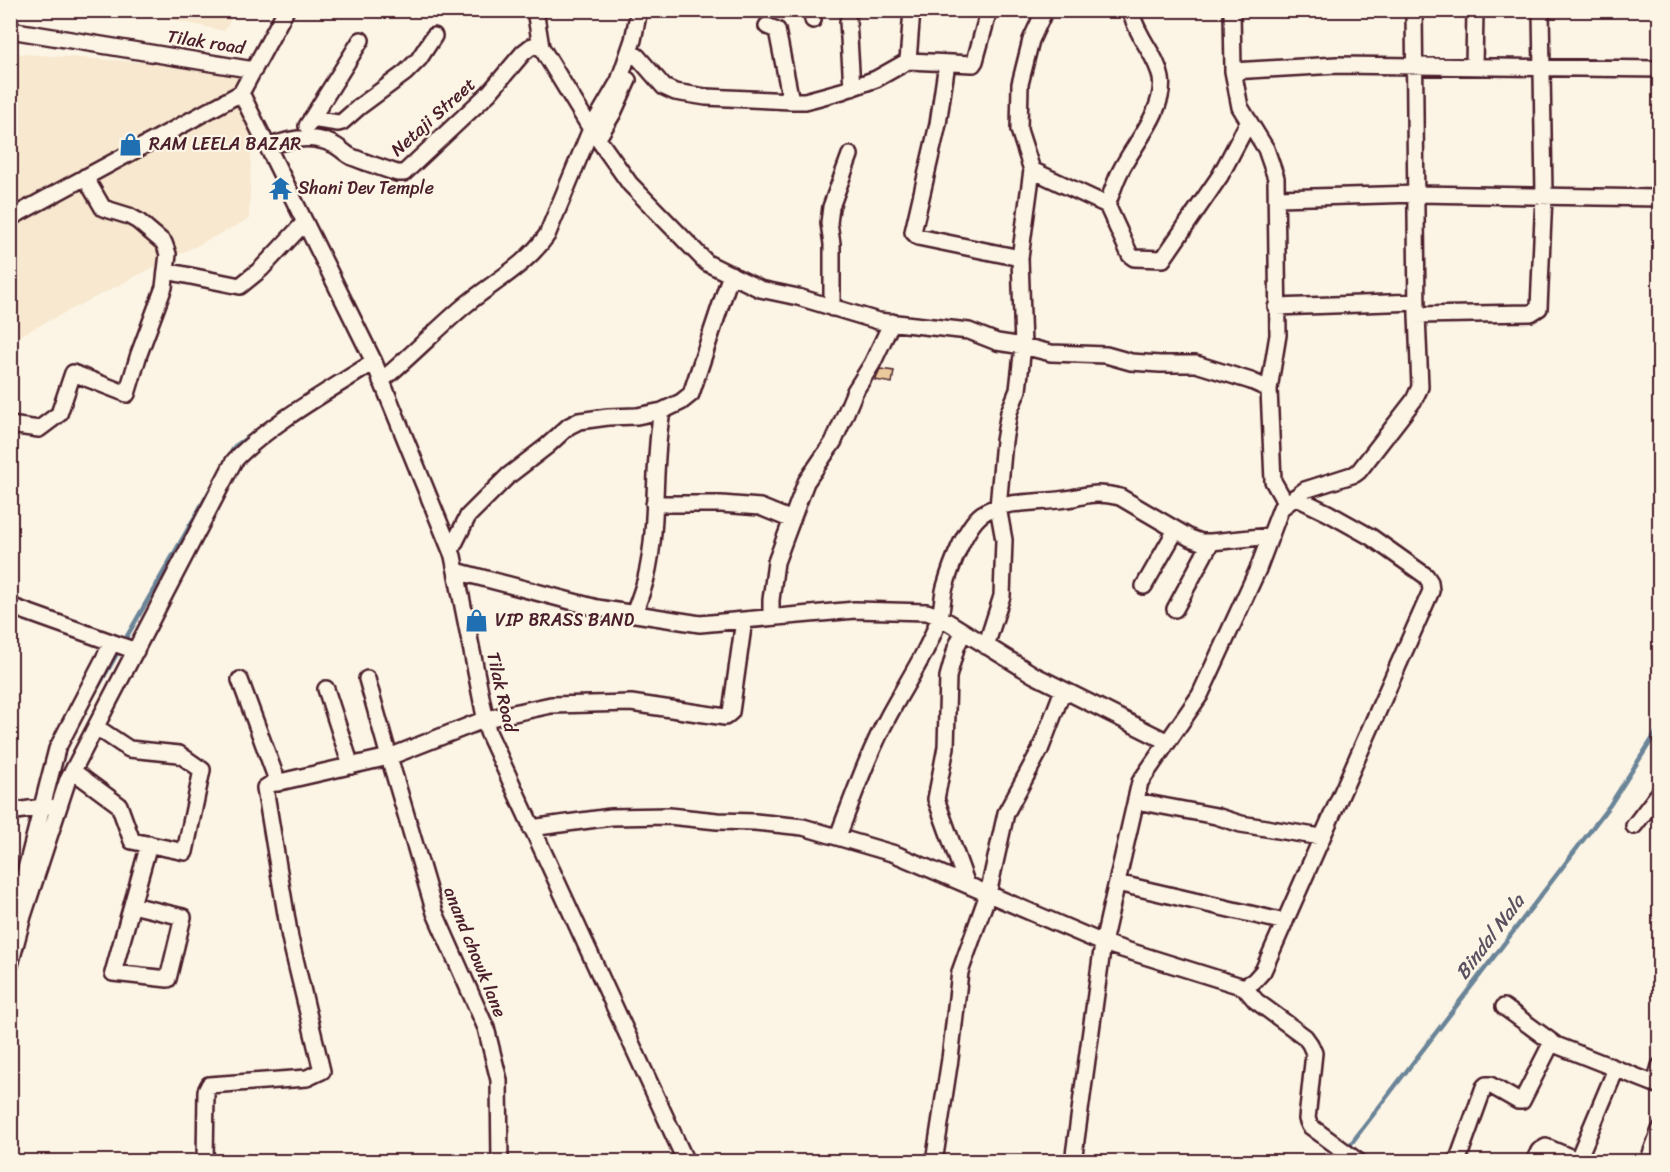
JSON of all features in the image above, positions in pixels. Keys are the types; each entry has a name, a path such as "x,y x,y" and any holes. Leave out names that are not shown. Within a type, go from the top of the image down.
{"street":[{"path":"10,218 241,93 286,10"},
{"path":"535,10 541,46 594,133 630,184 706,262 760,289 798,297 878,321 969,332 997,342 1052,353 1106,356 1131,362 1167,365 1196,364 1269,389"},
{"path":"383,387 411,356 464,306 523,263 547,235 619,81 633,40 639,10"},
{"path":"594,133 620,99 637,56 649,10"},
{"path":"908,61 912,10"},
{"path":"637,56 664,87 675,92 706,97 806,101 876,79 908,61 970,65 975,61 988,10"},
{"path":"986,646 1002,596 1004,540 998,507 1004,441 1010,412 1018,390 1023,346 1020,258 1032,170 1019,129 1020,84 1031,40 1045,10"},
{"path":"1107,205 1120,171 1152,119 1160,93 1161,80 1157,65 1138,31 1130,10"},
{"path":"1232,10 1233,71 1240,107 1266,149 1273,168 1278,198 1276,307 1278,335 1269,389 1273,481 1291,501 1328,513 1371,537 1426,576 1430,582 1431,591 1263,971 1254,981 1244,987"},
{"path":"1073,1161 1103,943 1136,801 1144,776 1200,695 1258,569 1281,508 1305,490 1359,471 1414,400 1420,387 1414,10"},
{"path":"1474,67 1475,10"},
{"path":"1276,307 1531,313 1539,308 1544,195 1541,10"},
{"path":"848,21 852,88"},
{"path":"767,26 777,30 791,101"},
{"name":"Tilak road","path":"10,30 254,70"},
{"path":"312,119 342,122 405,73 419,59 435,36"},
{"path":"300,138 361,40"},
{"name":"Netaji Street","path":"268,147 300,138 324,141 333,144 349,156 397,173 404,173 489,93 523,53 532,46 541,46"},
{"path":"947,63 938,124 913,232 918,237 1020,258"},
{"path":"1233,71 1337,65 1659,69"},
{"name":"Tilak Road","path":"241,93 374,362 451,550 488,732 686,1161"},
{"path":"1032,170 1107,205 1130,255 1151,260 1163,259 1220,176 1249,121"},
{"path":"832,308 829,223 831,207 850,155"},
{"path":"10,425 39,429 59,414 73,373 127,394 164,287 168,254 164,243 138,221 103,208 85,177"},
{"path":"1278,198 1417,194 1659,198"},
{"path":"166,271 240,286 261,269 305,222"},
{"path":"451,550 468,516 508,476 569,426 579,421 637,416 662,411 681,402 691,394 731,274"},
{"path":"771,617 771,600 777,562 806,482 834,441 855,391 872,364 892,322"},
{"path":"18,909 73,771 234,461 278,425 374,362"},
{"path":"634,614 646,578 654,504 657,440 662,411"},
{"path":"838,837 865,766 940,617 945,587 961,546 973,523 983,513 998,507 1109,494 1120,497 1190,538 1201,542 1271,536"},
{"path":"654,504 721,504 760,507 792,520"},
{"path":"1144,586 1176,530"},
{"path":"1175,609 1210,542"},
{"path":"456,571 597,608 700,624 855,610 927,612 940,617 1063,690 1168,742"},
{"path":"10,606 136,651"},
{"path":"205,1161 206,1091 209,1085 307,1077 322,1071 290,938 266,788 278,783 389,757 486,719 551,705 631,703 725,717 731,712 744,620"},
{"path":"963,632 948,677 946,747 936,799 967,885"},
{"path":"10,964 18,909 57,750 112,643"},
{"name":"anand chowk lane","path":"367,679 435,913 486,1028 499,1080 500,1161"},
{"path":"240,680 278,783"},
{"path":"326,689 351,766"},
{"path":"934,1161 950,1059 960,972 988,894 1006,813 1040,750 1063,690"},
{"path":"73,771 119,805 132,841 184,852 202,770 179,754 129,750 96,727"},
{"path":"1634,826 1659,792"},
{"path":"1136,801 1216,816 1241,824 1321,837"},
{"path":"10,812 60,804"},
{"path":"531,828 611,817 669,816 717,822 754,822 803,827 894,854 1103,943 1244,987 1256,1001 1305,1037 1310,1044 1314,1053 1307,1119 1312,1129 1356,1160"},
{"path":"132,905 183,917 168,979 113,974 132,905 149,844"},
{"path":"1117,883 1285,922"},
{"path":"1504,1007 1552,1042 1657,1085 1659,1066"},
{"path":"1457,1161 1484,1087 1490,1085 1521,1101 1552,1042"},
{"path":"1534,1161 1539,1150 1546,1147 1572,1158 1579,1157 1616,1069"},
{"path":"1648,1161 1659,1130"}],"shaded area":[{"path":"236,10 224,31 133,11"},
{"name":"RAM LEELA BAZAR","path":"11,53 254,70 249,219 11,340"}],"building":[{"path":"880,369 894,371 892,383 875,380"}],"waterway":[{"path":"228,458 235,446 254,433"},
{"path":"89,703 217,478"},
{"name":"Bindal Nala","path":"1337,1162 1610,805 1660,727"}],"place":[{"name":"RAM LEELA BAZAR","path":"131,144"},
{"name":"Shani Dev Temple","path":"280,188"},
{"name":"VIP BRASS BAND","path":"477,620"}]}
